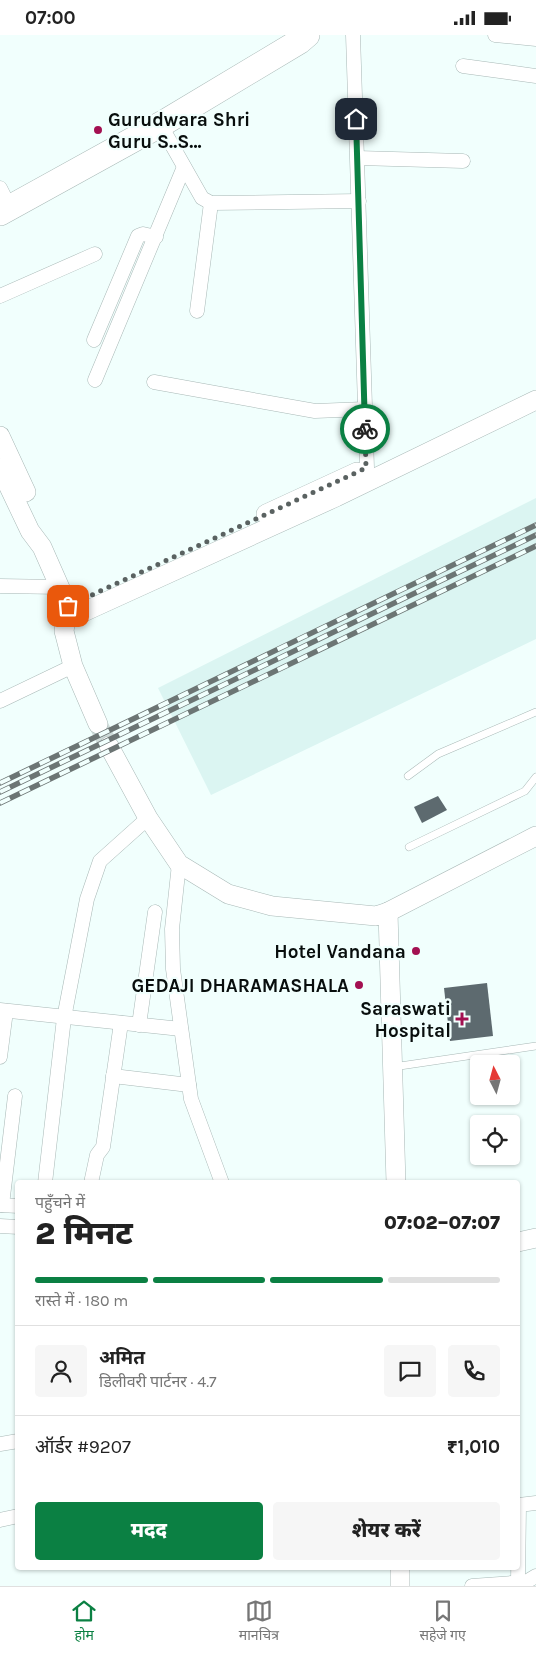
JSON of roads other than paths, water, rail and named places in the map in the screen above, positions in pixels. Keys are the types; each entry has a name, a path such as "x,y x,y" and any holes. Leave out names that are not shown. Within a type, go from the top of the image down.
{"highway":[{"path":"3,203 160,124 300,41 307,35"}],"main road":[{"path":"67,613 536,387"},
{"path":"67,613 336,497 536,400"},
{"path":"0,436 38,519 42,547"},
{"path":"0,468 30,531 42,547 59,587 67,613 64,631 73,666 98,724"},
{"path":"109,746 148,818 180,864 228,894 272,906 382,914 536,836"},
{"path":"382,914 392,1067 396,1180"},
{"path":"382,914 385,1180"},
{"path":"520,1242 536,1238"},
{"path":"400,1570 400,1586"}],"street":[{"path":"353,35 366,468"},
{"path":"495,35 536,39"},
{"path":"463,66 536,76"},
{"path":"160,124 202,198 211,203 359,201"},
{"path":"358,158 463,161"},
{"path":"95,380 184,167"},
{"path":"197,311 211,203"},
{"path":"94,340 138,236 143,234 156,237"},
{"path":"0,296 95,254"},
{"path":"154,382 316,411 365,409"},
{"path":"0,586 59,587"},
{"path":"0,701 73,666"},
{"path":"45,1180 64,1018 87,899 100,861 148,818"},
{"path":"180,864 172,929 173,969 191,1099 221,1180"},
{"path":"139,1025 155,912"},
{"path":"0,1057 3,1011 181,1029"},
{"path":"92,1180 96,1155 103,1147 121,1023"},
{"path":"113,1076 189,1085"},
{"path":"15,1096 1,1205 15,1206"},
{"path":"0,1226 15,1227"},
{"path":"0,1444 15,1442"},
{"path":"520,1505 536,1503"},
{"path":"0,1520 15,1517"},
{"path":"518,1570 518,1583"},
{"path":"472,1586 526,1582 536,1576"}],"lane":[{"path":"408,776 438,754 536,712"},
{"path":"408,847 525,791 536,777"},
{"path":"392,1067 536,1046"}],"tunnel":[{"path":"98,724 109,746"}],"railway":[{"path":"0,783 536,525"},
{"path":"0,792 536,535"},
{"path":"0,803 536,546"}],"place":[{"name":"Gurudwara Shri Guru S..S...","path":"98,130"},
{"name":"Hotel Vandana","path":"416,951"},
{"name":"GEDAJI DHARAMASHALA","path":"359,985"},
{"name":"Saraswati Hospital","path":"462,1019"}]}
